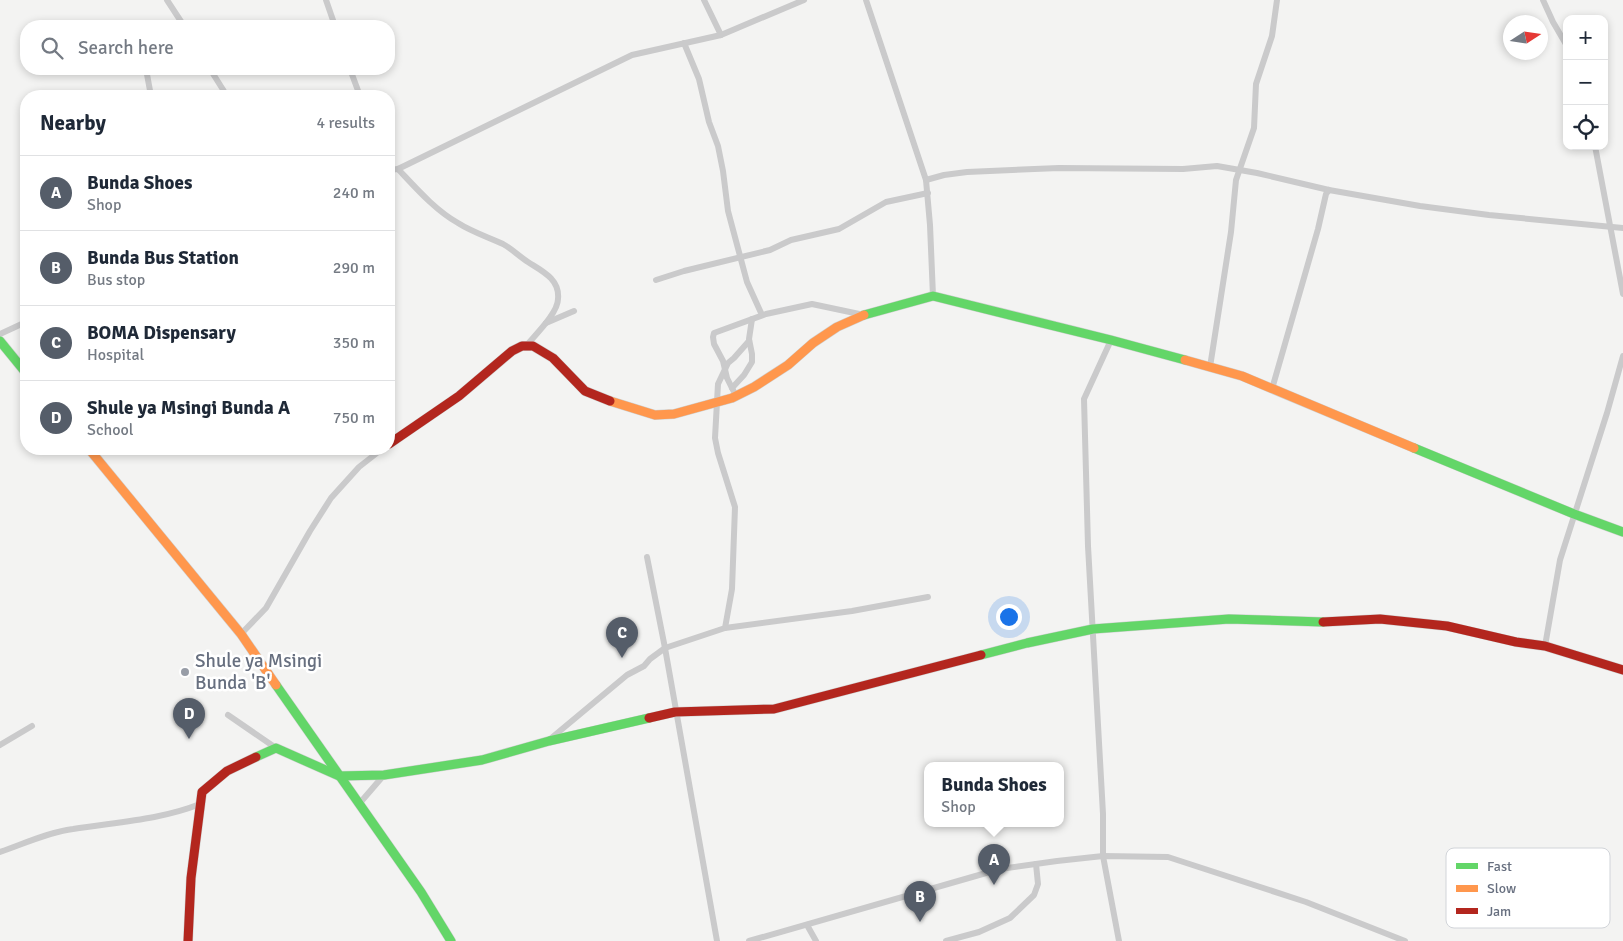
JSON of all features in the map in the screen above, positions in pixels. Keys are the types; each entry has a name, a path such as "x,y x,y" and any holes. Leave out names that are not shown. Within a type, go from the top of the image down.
{"street":[{"path":"167,0 180,20"},
{"path":"326,0 333,20"},
{"path":"704,0 721,35"},
{"path":"395,169 632,55 721,35 804,0"},
{"path":"866,0 926,180 930,225 932,296"},
{"path":"1210,367 1231,232 1236,180 1254,128 1256,84 1272,36 1277,0"},
{"path":"1543,0 1552,22 1563,40"},
{"path":"684,43 699,79 709,122 718,146 728,211 747,282 762,316"},
{"path":"147,75 150,90"},
{"path":"214,75 223,90"},
{"path":"352,75 358,90"},
{"path":"1596,150 1623,294"},
{"path":"926,180 967,172 1058,168 1183,169 1217,166 1329,190 1420,206 1623,228"},
{"path":"398,169 436,206 457,223 505,245 529,263 547,273 554,282 558,299 555,309 526,346"},
{"path":"1272,389 1318,229 1326,194 1329,190"},
{"path":"656,280 770,250 792,240 839,229 886,202 928,193"},
{"path":"395,440 459,396 512,351 522,346 533,346 553,358 574,382 585,391 600,398 656,415 674,414 718,402 734,392 754,387 836,327 864,315 932,296 1111,340 1242,376 1574,514 1623,532"},
{"path":"734,392 714,344 714,333 762,316 812,304 864,315"},
{"path":"545,323 574,311"},
{"path":"734,392 752,362 750,341 752,319"},
{"path":"0,334 20,325"},
{"path":"1111,340 1084,399 1088,546 1103,856 1119,941"},
{"path":"0,341 20,366"},
{"path":"725,628 732,590 735,507 718,454 715,438 718,384 728,363 750,341"},
{"path":"1545,646 1560,560 1607,413 1623,356"},
{"path":"94,455 241,634 420,892 451,941"},
{"path":"241,634 266,608 305,538 331,498 359,467 374,455"},
{"path":"647,557 717,941"},
{"path":"549,740 627,675 644,666 665,648 725,628 852,611 928,597"},
{"path":"228,715 276,748 339,776 384,775 482,760 549,740 675,712 774,709 1018,646 1093,629 1229,619 1317,622 1380,619 1447,626 1516,642 1545,646 1623,670"},
{"path":"0,746 32,726"},
{"path":"188,941 190,878 202,792 211,782 240,764 276,748"},
{"path":"359,804 384,775"},
{"path":"0,852 71,829 161,816 186,810 200,804"},
{"path":"750,941 1000,869 1103,856 1168,857 1306,902 1405,941"},
{"path":"946,941 979,932 1010,918 1034,895 1038,884 1036,864"},
{"path":"807,925 816,941"}],"traffic: fast":[{"path":"864,315 933,296 1185,360"},
{"path":"0,341 20,366"},
{"path":"1414,448 1574,514 1623,532"},
{"path":"981,655 1093,629 1229,619 1323,622"},
{"path":"276,685 421,892 451,941"},
{"path":"256,757 276,748 339,776 384,775 482,760 549,741 649,718"}],"traffic: slow":[{"path":"610,401 655,415 674,414 732,398 754,387 788,365 813,343 837,327 864,315"},
{"path":"1185,360 1242,376 1414,448"},
{"path":"94,455 241,634 276,685"}],"traffic: jam":[{"path":"395,440 459,396 512,351 522,346 533,346 553,358 585,391 610,401"},
{"path":"1323,622 1380,619 1447,626 1516,642 1545,646 1623,670"},
{"path":"649,718 675,712 774,709 981,655"},
{"path":"188,941 191,878 202,792 227,771 256,757"}],"place":[{"name":"BOMA Dispensary","path":"622,658"},
{"name":"Shule ya Msingi Bunda 'B'","path":"185,672"},
{"name":"Shule ya Msingi Bunda A","path":"189,739"},
{"name":"Bunda Shoes","path":"994,885"},
{"name":"Bunda Bus Station","path":"920,922"}]}
